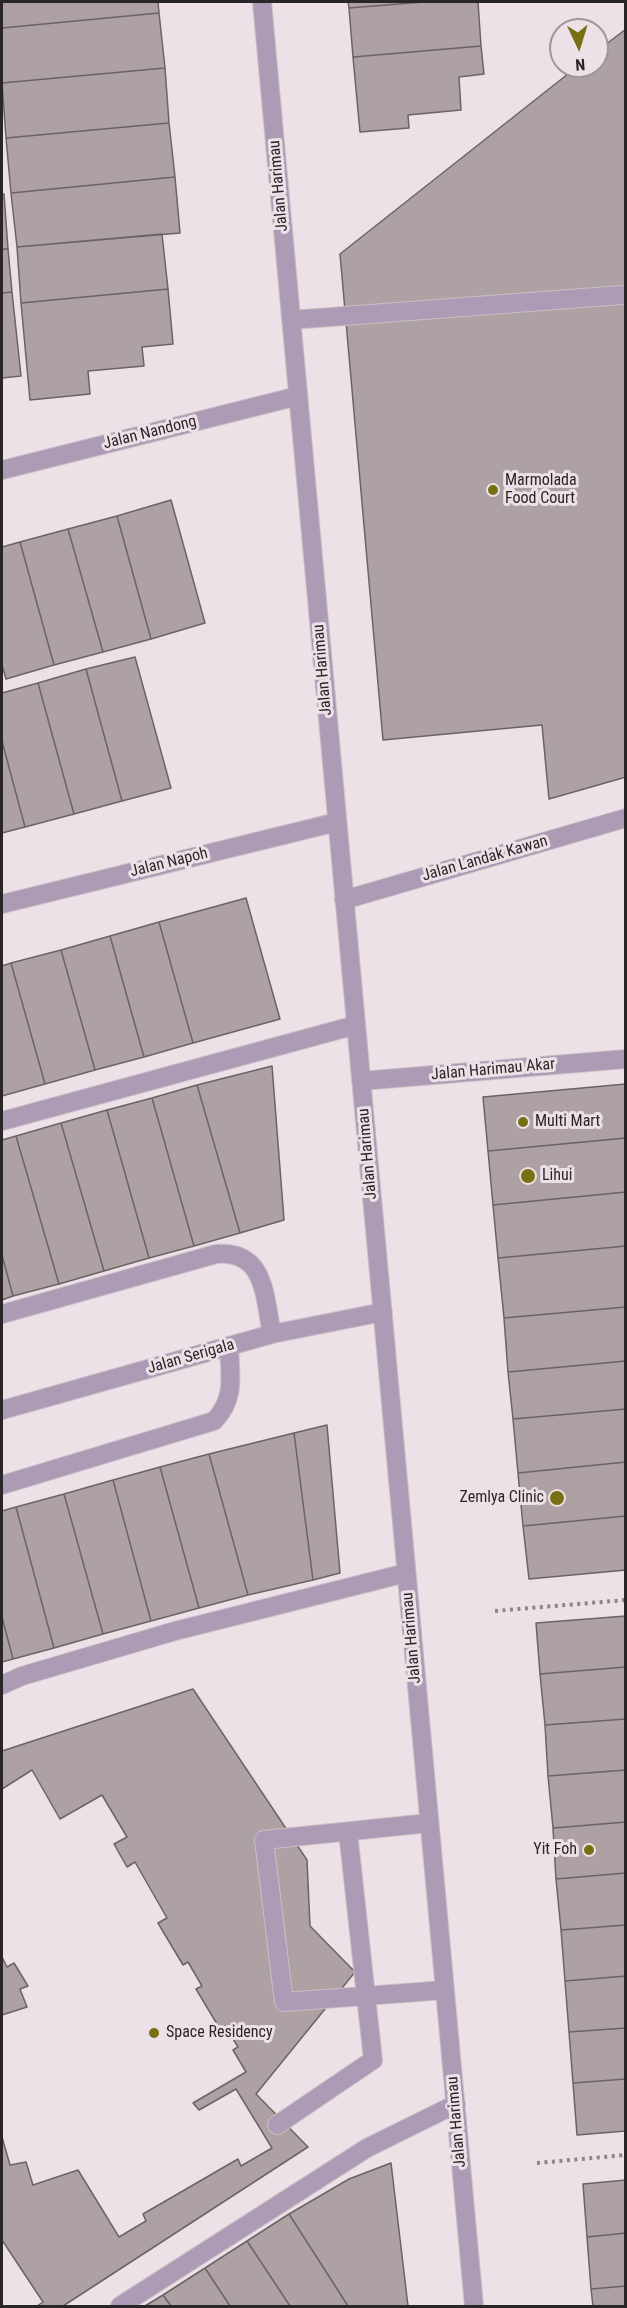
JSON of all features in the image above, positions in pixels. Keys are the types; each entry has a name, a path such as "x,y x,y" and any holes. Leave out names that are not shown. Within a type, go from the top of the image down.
{"street":[{"name":"Jalan Harimau","path":"262,2 474,2307"},
{"path":"291,320 622,295"},
{"name":"Jalan Nandong","path":"2,471 298,396"},
{"name":"Jalan Landak Kawan","path":"344,900 626,818"},
{"name":"Jalan Napoh","path":"2,904 337,822"},
{"path":"2,1122 356,1025"},
{"name":"Jalan Harimau Akar","path":"361,1081 626,1059"},
{"path":"2,1314 216,1254 230,1253 245,1257 255,1268 261,1282 272,1334"},
{"name":"Jalan Serigala","path":"2,1410 272,1334 383,1312"},
{"path":"2,1485 214,1421 223,1411 229,1399 231,1386 229,1346"},
{"path":"2,1685 22,1676 175,1631 406,1573"},
{"path":"429,1823 264,1840 284,2002 445,1990"},
{"path":"277,2125 373,2060 348,1832"},
{"path":"120,2307 367,2148 456,2104"}],"path":[{"path":"495,1611 626,1600"},
{"path":"537,2163 626,2155"}],"building":[{"path":"2,2 158,2 159,13 2,28"},
{"path":"348,2 424,2 349,8"},
{"path":"424,2 478,2 481,46 353,57 349,8"},
{"path":"159,13 165,68 2,83 2,28"},
{"name":"Marmolada Food Court","path":"626,29 626,777 549,799 542,725 383,740 340,254 563,78 609,78 609,42"},
{"path":"481,46 484,74 459,77 461,110 408,115 409,128 360,132 353,57"},
{"path":"165,68 169,123 6,138 2,83"},
{"path":"169,123 175,177 11,193 6,138"},
{"path":"175,177 180,233 17,247 11,193"},
{"path":"2,194 4,194 8,249 2,249"},
{"path":"162,234 168,289 21,303 17,247"},
{"path":"2,249 8,249 12,292 2,293"},
{"path":"168,289 173,344 142,347 144,366 88,371 90,394 30,400 21,303"},
{"path":"12,292 21,376 2,378 2,293"},
{"path":"171,500 205,623 151,639 117,516"},
{"path":"117,516 151,639 103,652 68,529"},
{"path":"68,529 103,652 54,665 20,542"},
{"path":"20,542 54,665 6,679 2,665 2,547"},
{"path":"135,657 171,788 122,801 86,669"},
{"path":"86,669 122,801 74,814 38,683"},
{"path":"38,683 74,814 25,827 2,741 2,693"},
{"path":"2,741 25,827 2,833"},
{"path":"246,898 280,1019 193,1043 159,922"},
{"path":"159,922 193,1043 144,1057 110,936"},
{"path":"110,936 144,1057 95,1070 61,950"},
{"path":"61,950 95,1070 45,1084 11,963"},
{"path":"11,963 45,1084 2,1096 2,966"},
{"path":"272,1066 284,1220 240,1233 197,1085"},
{"path":"626,1084 626,1138 488,1151 483,1097"},
{"path":"197,1085 240,1233 194,1246 152,1098"},
{"path":"152,1098 194,1246 149,1258 107,1110"},
{"path":"107,1110 149,1258 104,1271 61,1123"},
{"path":"61,1123 104,1271 59,1284 16,1136"},
{"path":"16,1136 59,1284 13,1296 2,1255 2,1140"},
{"path":"626,1138 626,1192 493,1205 488,1151"},
{"path":"626,1192 626,1246 498,1258 493,1205"},
{"path":"626,1246 626,1307 504,1318 498,1258"},
{"path":"2,1255 13,1296 2,1300"},
{"path":"626,1307 626,1361 508,1372 504,1318"},
{"path":"626,1361 626,1409 513,1419 508,1372"},
{"path":"626,1409 626,1462 518,1473 513,1419"},
{"path":"327,1425 340,1573 313,1580 294,1433"},
{"path":"294,1433 313,1580 248,1595 209,1454"},
{"path":"209,1454 248,1595 199,1608 160,1467"},
{"path":"626,1462 626,1516 523,1526 518,1473"},
{"path":"160,1467 199,1608 151,1621 113,1480"},
{"path":"113,1480 151,1621 103,1634 64,1494"},
{"path":"64,1494 103,1634 54,1648 16,1507"},
{"path":"16,1507 54,1648 13,1659 2,1617 2,1511"},
{"path":"626,1516 626,1570 529,1579 523,1526"},
{"path":"626,1616 626,1667 540,1674 536,1623"},
{"path":"2,1617 13,1659 2,1662"},
{"path":"626,1667 626,1719 545,1725 540,1674"},
{"name":"Space Residency","path":"193,1689 307,1860 310,1926 355,1972 256,2094 308,2147 63,2306 2,2306 2,1751"},
{"path":"626,1719 626,1770 548,1776 545,1725"},
{"path":"32,1770 60,1819 102,1795 127,1837 114,1844 127,1867 135,1862 167,1918 158,1923 183,1965 188,1962 202,1986 196,1989 220,2029 225,2026 238,2047 233,2050 246,2072 193,2103 199,2110 236,2089 272,2148 241,2166 238,2159 143,2214 146,2221 119,2237 78,2170 33,2185 26,2162 10,2165 2,2137 2,2015 27,2007 20,1989 28,1986 14,1963 7,1967 2,1957 2,1789"},
{"path":"626,1770 626,1822 553,1828 548,1776"},
{"path":"626,1822 626,1873 556,1879 553,1828"},
{"path":"626,1873 626,1925 561,1930 556,1879"},
{"path":"626,1925 626,1976 565,1981 561,1930"},
{"path":"626,1976 626,2028 569,2032 565,1981"},
{"path":"626,2028 626,2079 573,2083 569,2032"},
{"path":"626,2079 626,2131 577,2135 573,2083"},
{"path":"391,2163 408,2306 348,2306 289,2214 349,2179"},
{"path":"626,2180 626,2233 587,2237 583,2184"},
{"path":"289,2214 348,2306 290,2306 247,2241"},
{"path":"626,2233 626,2286 591,2289 587,2237"},
{"path":"2,2240 43,2302 37,2306 2,2306"},
{"path":"247,2241 290,2306 230,2306 205,2268"},
{"path":"205,2268 230,2306 171,2306 163,2295"},
{"path":"626,2286 626,2306 593,2306 591,2289"},
{"path":"163,2295 171,2306 145,2306"}],"place":[{"name":"Marmolada Food Court","path":"493,490"},
{"name":"Multi Mart","path":"523,1122"},
{"name":"Lihui","path":"528,1176"},
{"name":"Zemlya Clinic","path":"557,1498"},
{"name":"Yit Foh","path":"589,1850"},
{"name":"Space Residency","path":"154,2033"}]}
